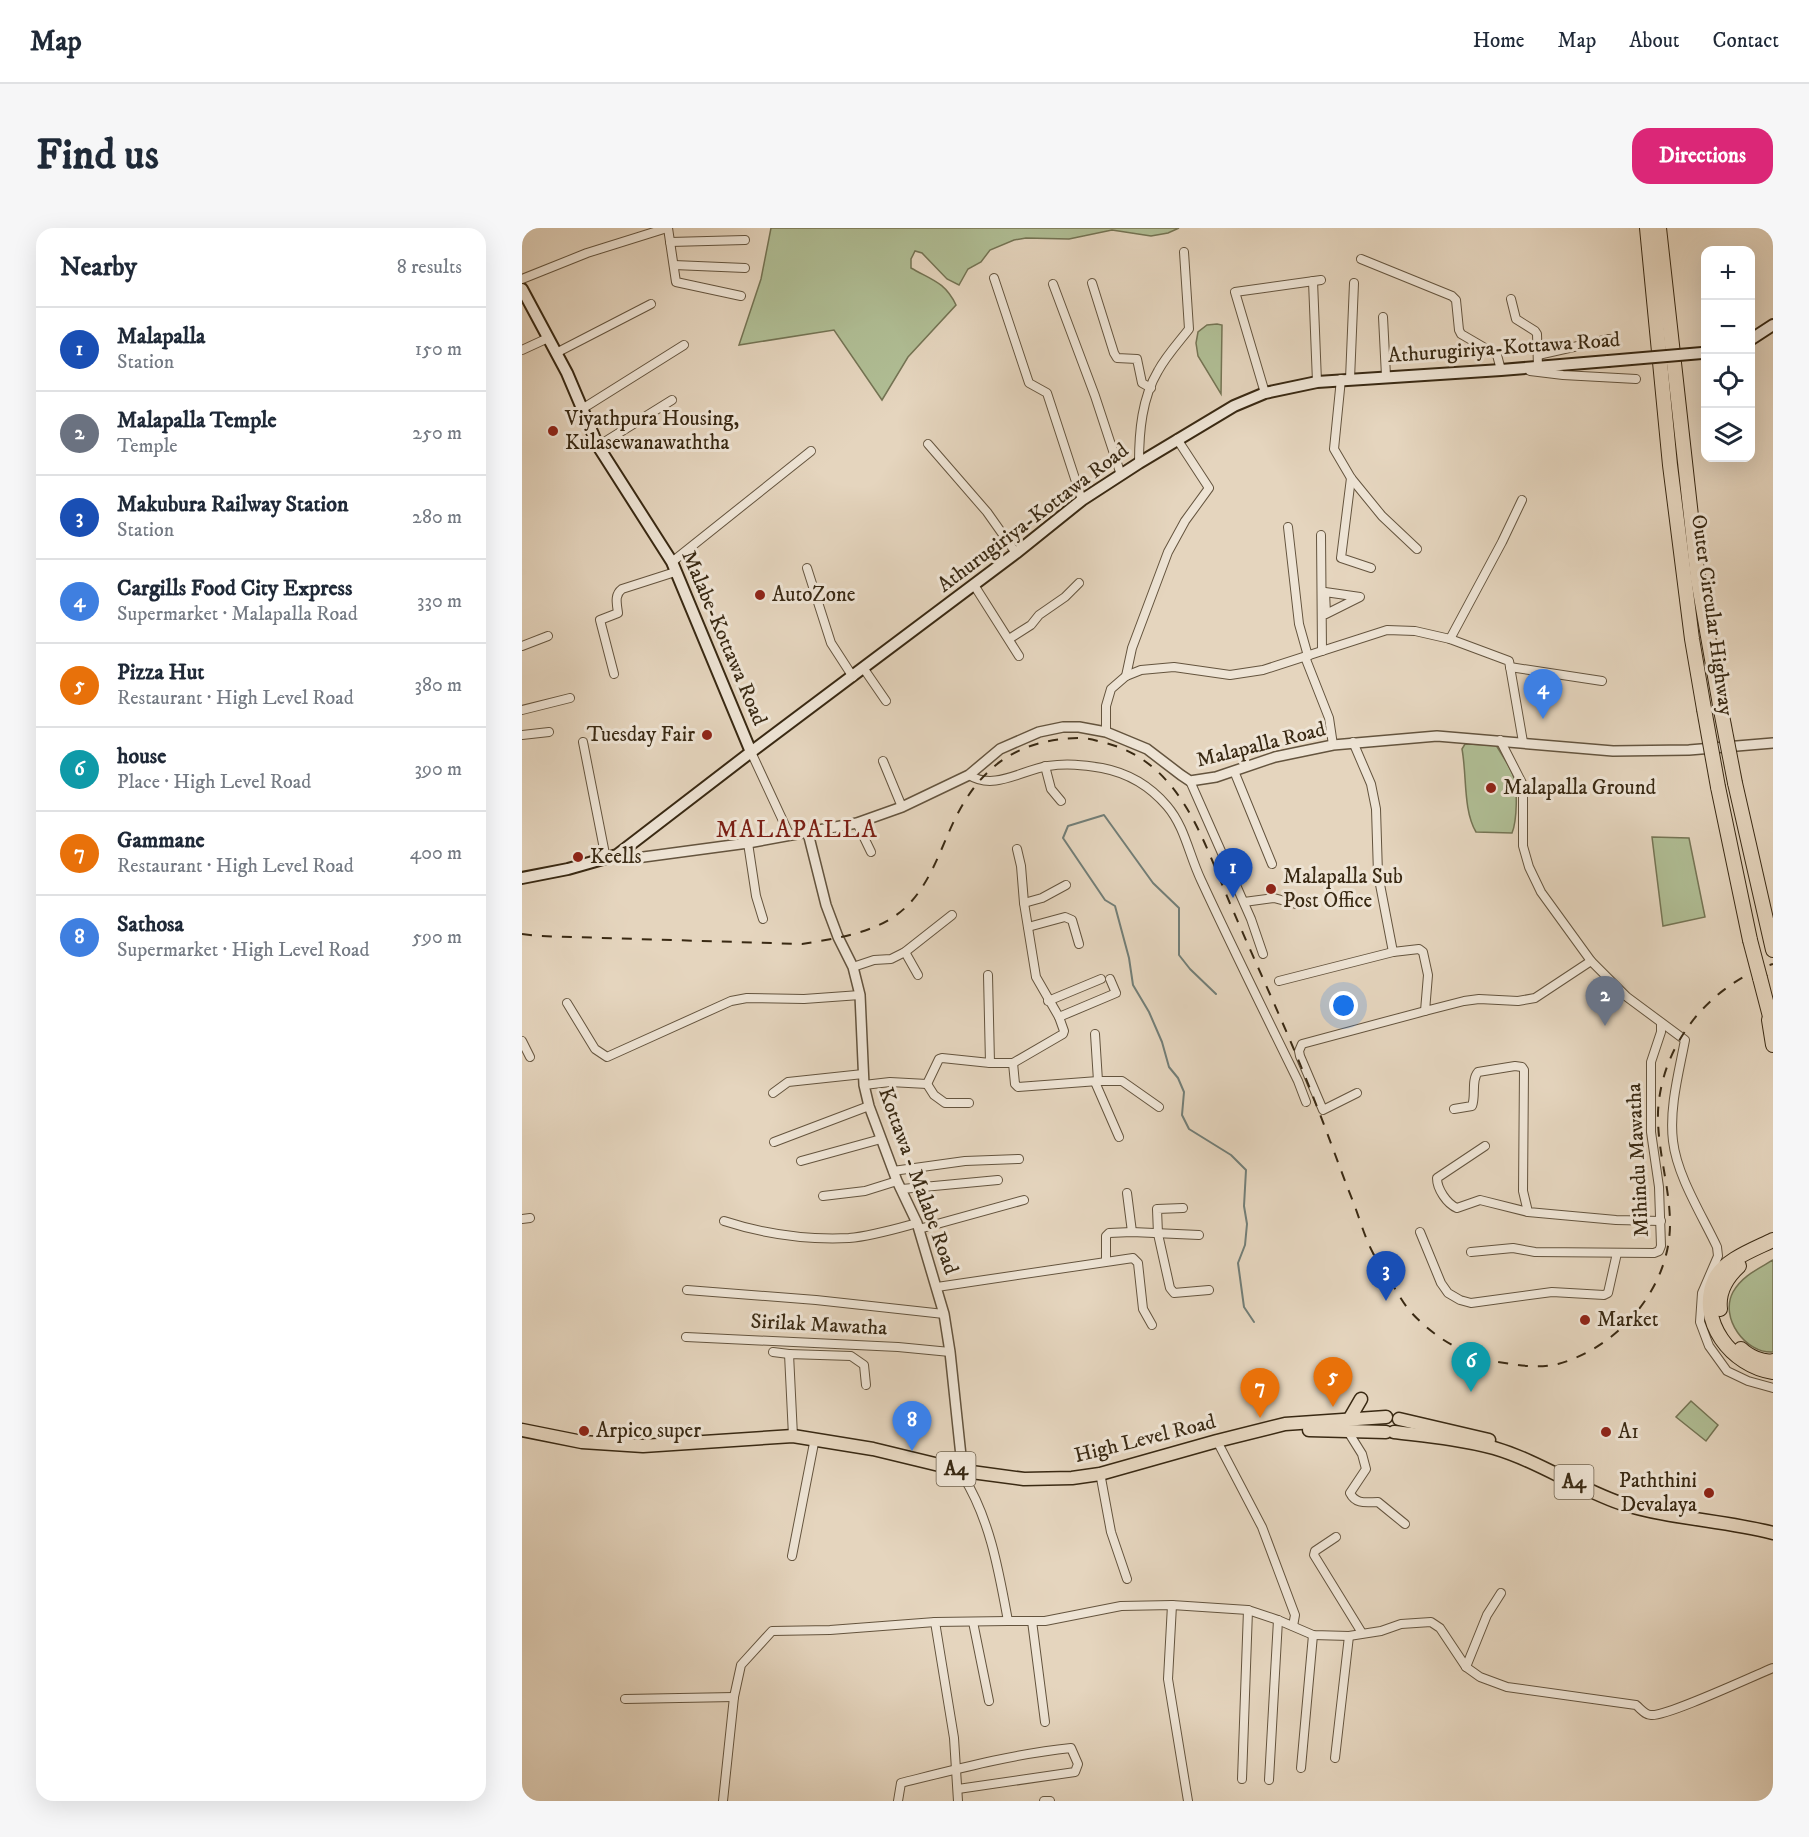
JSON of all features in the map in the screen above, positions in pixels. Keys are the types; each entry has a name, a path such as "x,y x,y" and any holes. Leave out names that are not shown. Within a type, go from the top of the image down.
{"highway":[{"name":"Outer Circular Highway","path":"1647,228 1670,465 1692,639 1718,787 1750,940 1766,1003"},
{"name":"Outer Circular Highway","path":"1659,228 1697,568 1735,783 1773,950"},
{"path":"1766,1003 1773,1028"},
{"path":"1766,1003 1773,1045"},
{"path":"1773,1240 1739,1256 1721,1271 1716,1279 1711,1298 1711,1312 1716,1329 1727,1347 1738,1358 1756,1368 1773,1372"},
{"path":"1773,1249 1742,1263 1729,1275 1720,1296 1723,1324 1730,1337 1745,1353 1767,1362 1773,1361"},
{"path":"1348,1424 1361,1399"},
{"path":"1390,1432 1382,1425 1393,1418"},
{"name":"High Level Road","path":"522,1435 582,1447 643,1449 786,1440 872,1453 964,1474 1024,1484 1073,1483 1101,1478 1285,1424 1348,1424 1393,1418 1470,1434 1500,1443 1621,1494 1670,1509 1773,1525"},
{"name":"High Level Road","path":"1348,1424 1390,1432 1444,1437 1494,1448 1620,1503 1670,1515 1734,1524 1773,1533"},
{"name":"High Level Road","path":"522,1430 582,1442 643,1449 793,1436 873,1449 964,1474 1024,1479 1072,1478 1100,1474 1218,1443"}],"main road":[{"name":"Malabe-Kottawa Road","path":"522,289 556,353 598,446 673,567 751,752"},
{"path":"1755,337 1773,326"},
{"name":"Athurugiriya-Kottawa Road","path":"522,878 612,857 864,669 1082,500 1177,439 1234,406 1265,393 1317,382 1515,369 1701,353"}],"street":[{"path":"522,279 587,254 667,228 676,282 741,296"},
{"path":"670,242 745,240"},
{"path":"1139,463 1139,436 1144,404 1157,371 1189,329 1184,252"},
{"path":"1360,259 1452,296 1455,300 1461,334 1495,353 1501,370"},
{"path":"674,265 745,268"},
{"path":"994,278 1029,383 1047,393 1082,500"},
{"path":"1265,393 1235,292 1317,280 1317,382"},
{"path":"1092,283 1114,353 1117,358 1137,359 1142,383 1150,388"},
{"path":"1354,283 1345,379 1334,449 1351,478 1382,516 1417,549"},
{"path":"1053,284 1095,396 1121,475"},
{"path":"1511,299 1516,320 1537,334 1538,367"},
{"path":"556,353 651,304"},
{"path":"1383,318 1386,376"},
{"path":"522,350 548,338"},
{"path":"1538,355 1609,339"},
{"path":"582,409 684,345"},
{"path":"1515,369 1563,375 1636,379"},
{"path":"598,446 672,400"},
{"path":"1126,676 1132,648 1168,552 1185,521 1209,488 1177,439"},
{"path":"928,444 987,512 1016,553"},
{"path":"614,674 600,620 618,613 618,592 673,567 811,451"},
{"path":"1351,478 1341,558 1371,568"},
{"path":"1450,639 1522,500"},
{"path":"1288,527 1299,624 1307,657 1329,718 1333,745"},
{"path":"1321,535 1324,617"},
{"path":"807,568 831,643 853,677"},
{"path":"1009,639 1031,625 1039,615 1065,597 1078,583"},
{"path":"974,585 1019,656"},
{"path":"1322,651 1325,592 1360,597 1324,617"},
{"path":"1106,732 1106,706 1111,690 1126,676 1141,670 1174,667 1230,675 1263,670 1387,630 1415,632 1450,639 1509,661 1523,742"},
{"path":"522,646 548,636"},
{"path":"1510,667 1602,681"},
{"path":"864,669 886,701"},
{"path":"522,710 570,698"},
{"name":"Malapalla Road","path":"612,857 636,858 748,843 857,823 902,807 969,775 1000,750 1039,732 1063,727 1106,732 1148,749 1191,781 1216,777 1275,757 1333,745 1437,736 1613,751 1689,750 1773,743"},
{"path":"522,735 549,732"},
{"path":"1500,740 1523,785 1523,846 1529,867 1541,892 1591,961 1627,997 1685,1040 1673,1109 1673,1141 1681,1171 1717,1247 1718,1257 1702,1293 1700,1322 1709,1346 1727,1371 1748,1382 1773,1388"},
{"path":"584,741 612,857"},
{"path":"1353,742 1371,784 1376,809 1378,874 1393,952"},
{"path":"751,752 790,836"},
{"path":"883,761 902,807"},
{"path":"969,775 978,781 1000,780 1045,766 1071,763 1118,771 1150,788 1181,825 1197,872 1306,1102"},
{"path":"1045,766 1051,789 1061,801"},
{"path":"1234,771 1272,864"},
{"path":"1191,781 1244,902 1263,954"},
{"path":"857,823 871,852"},
{"name":"Kottawa - Malabe Road","path":"808,833 826,905 838,938 853,967 860,996 863,1074 869,1106 893,1171 918,1226 944,1314 964,1474"},
{"path":"748,843 756,896 763,919"},
{"path":"927,1084 939,1059 1013,1063 1063,1034 1059,1017 1036,977 1017,849"},
{"path":"1024,903 1042,898 1066,885"},
{"path":"1244,902 1274,898 1296,904"},
{"path":"853,967 874,960 891,959 905,952 952,915"},
{"path":"1028,927 1065,917 1072,920 1079,945"},
{"path":"1278,981 1393,952 1419,949 1423,952 1428,975 1425,1011"},
{"path":"905,952 918,975"},
{"path":"1357,1093 1323,1110 1300,1056 1299,1051 1302,1044 1464,1001 1479,999 1518,1001 1535,998 1591,961"},
{"path":"988,975 990,1063"},
{"path":"1048,1001 1106,979 1116,993 1059,1017"},
{"path":"567,1003 595,1048 607,1057 731,1001 747,998 804,999 860,996"},
{"name":"Mihindu Mawatha","path":"1471,1252 1513,1248 1535,1252 1654,1253 1659,1251 1661,1221 1659,1187 1651,1132 1652,1062 1661,1032 1661,1023"},
{"path":"1095,1034 1096,1081 1119,1137"},
{"path":"522,1041 530,1057"},
{"path":"1013,1063 1015,1084 1018,1087 1096,1081 1122,1082 1159,1107"},
{"path":"1454,1109 1472,1106 1475,1093 1474,1079 1478,1072 1515,1066 1523,1068 1523,1191 1528,1212"},
{"path":"773,1093 788,1082 863,1074"},
{"path":"864,1085 890,1082 927,1084"},
{"path":"927,1084 934,1095 945,1103 969,1103"},
{"path":"774,1142 869,1106"},
{"path":"801,1161 881,1139"},
{"path":"1485,1146 1437,1178 1437,1184 1449,1203 1457,1208 1480,1200 1528,1212 1616,1220 1661,1221"},
{"path":"893,1171 965,1161 1019,1159"},
{"path":"823,1196 900,1185 998,1179"},
{"path":"1127,1193 1132,1232"},
{"path":"724,1221 750,1230 779,1236 848,1238 918,1226 1024,1200"},
{"path":"1183,1208 1157,1209 1158,1234 1170,1288 1174,1293 1209,1290"},
{"path":"1420,1232 1448,1293 1471,1303 1552,1292 1601,1296 1608,1293 1617,1253"},
{"path":"1106,1261 1108,1233 1198,1235"},
{"path":"937,1287 1133,1258 1138,1263 1143,1309 1152,1325"},
{"path":"687,1290 816,1299 944,1314"},
{"name":"Sirilak Mawatha","path":"686,1337 898,1347 950,1352"},
{"path":"773,1352 850,1356 864,1365 866,1385"},
{"path":"789,1354 793,1436"},
{"path":"1348,1424 1362,1454 1366,1469 1350,1493 1353,1499 1358,1502 1378,1502 1405,1524"},
{"path":"792,1556 814,1443"},
{"path":"1218,1443 1262,1527 1295,1615 1293,1626"},
{"path":"964,1474 978,1504 992,1546 1008,1621"},
{"path":"1101,1478 1111,1532 1127,1579"},
{"path":"1336,1537 1315,1551 1314,1555 1362,1633"},
{"path":"1466,1667 1487,1615 1501,1593"},
{"path":"723,1801 734,1697 741,1665 772,1631 830,1630 935,1622 1045,1622 1121,1606 1172,1605 1248,1610 1313,1635 1349,1636 1381,1631 1401,1624 1431,1622 1440,1628 1466,1667 1480,1677 1507,1687 1636,1705 1646,1714 1654,1716 1773,1668"},
{"path":"1172,1605 1168,1679 1188,1801"},
{"path":"1242,1779 1248,1610"},
{"path":"1269,1780 1278,1620"},
{"path":"1032,1621 1045,1722"},
{"path":"935,1622 957,1769 958,1801"},
{"path":"973,1622 988,1701"},
{"path":"1301,1768 1313,1635"},
{"path":"1335,1758 1349,1636"},
{"path":"625,1699 734,1697"},
{"path":"898,1801 901,1783 1044,1751 1071,1748 1078,1764 1075,1772 958,1789"},
{"path":"1044,1801 1050,1801"}],"green space":[{"path":"771,228 1179,228 1151,236 1112,230 1069,239 1014,240 990,250 981,262 968,269 959,285 947,279 922,253 915,251 911,259 911,268 942,286 956,305 908,357 882,400 834,330 739,345 761,279"},
{"path":"1207,325 1222,325 1221,394 1198,356 1196,343 1198,332"},
{"name":"Malapalla Ground","path":"1465,744 1496,745 1513,775 1516,813 1512,833 1476,832 1467,803 1462,749"},
{"path":"1652,837 1689,838 1705,917 1663,926"},
{"path":"1773,1260 1773,1352 1763,1351 1745,1341 1732,1323 1730,1302 1733,1292 1741,1282"},
{"path":"1691,1401 1718,1425 1706,1441 1676,1417"}],"waterway":[{"path":"1216,994 1179,955 1179,908 1153,883 1104,815 1068,826 1063,838 1105,900 1115,906 1129,958 1133,985 1149,1012 1162,1042 1169,1067 1178,1078 1184,1092 1182,1115 1189,1129 1231,1155 1246,1170 1244,1206 1247,1224 1245,1245 1238,1263 1244,1307 1254,1322"}],"railway":[{"path":"522,934 802,944 857,933 895,916 913,899 931,871 959,810 984,776 999,762 1035,745 1080,738 1106,743 1132,753 1154,768 1172,787 1200,832 1304,1075 1368,1241 1402,1301 1429,1329 1462,1350 1486,1359 1535,1366 1558,1364 1580,1356 1601,1344 1637,1312 1651,1292 1668,1248 1670,1224 1658,1126 1661,1087 1668,1064 1679,1041 1709,1002 1728,987 1773,964"}],"place":[{"name":"Viyathpura Housing, Kulasewanawaththa","path":"553,431"},
{"name":"AutoZone","path":"760,595"},
{"name":"Cargills Food City Express","path":"1543,719"},
{"name":"Tuesday Fair","path":"707,735"},
{"name":"Malapalla Ground","path":"1491,788"},
{"name":"Keells","path":"578,857"},
{"name":"Malapalla Sub Post Office","path":"1271,889"},
{"name":"Malapalla","path":"1233,898"},
{"name":"Malapalla Temple","path":"1605,1026"},
{"name":"Makubura Railway Station","path":"1386,1301"},
{"name":"Market","path":"1585,1320"},
{"name":"house","path":"1471,1392"},
{"name":"Pizza Hut","path":"1333,1407"},
{"name":"Gammane","path":"1260,1418"},
{"name":"Arpico super","path":"584,1431"},
{"name":"A1","path":"1606,1432"},
{"name":"Sathosa","path":"912,1451"},
{"name":"Paththini Devalaya","path":"1709,1493"}],"district":[{"name":"MALAPALLA","path":"797,830"}]}
